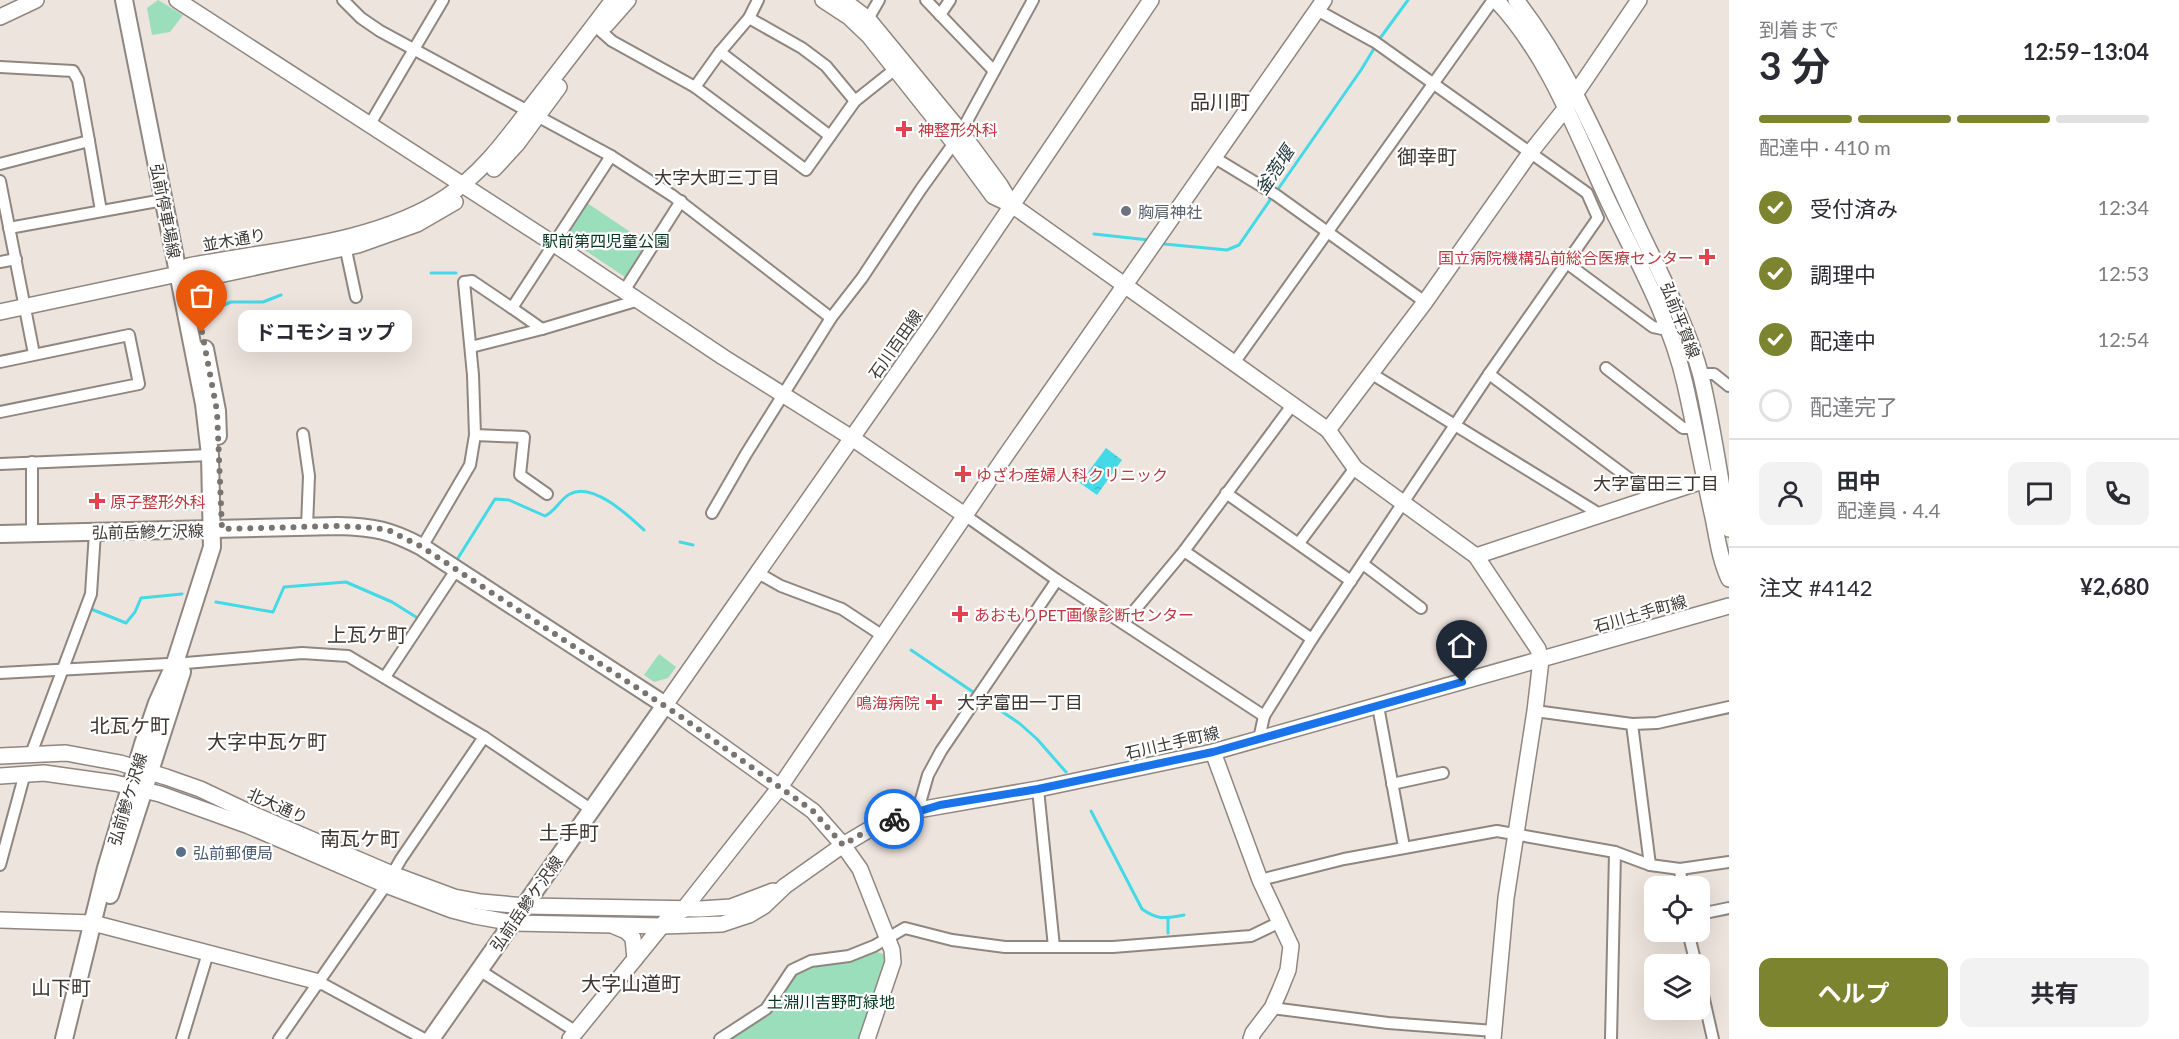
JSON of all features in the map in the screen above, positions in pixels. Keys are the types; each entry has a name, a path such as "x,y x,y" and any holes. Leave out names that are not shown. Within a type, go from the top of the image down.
{"main road":[{"name":"弘前停車場線","path":"124,0 164,200 186,274 204,404 217,529"},
{"name":"弘前停車場線","path":"134,0 186,274 217,411 217,529"},
{"name":"弘前岳鰺ケ沢線","path":"0,534 307,527 376,528 390,531 422,547 665,705 431,1039"},
{"name":"弘前鰺ケ沢線","path":"64,1039 137,788 222,547 217,529"},
{"name":"弘前鰺ケ沢線","path":"75,1039 98,924"}],"street":[{"path":"0,16 36,0"},
{"path":"343,0 361,18 380,31 610,156 681,201 831,318"},
{"path":"370,124 443,0"},
{"name":"並木通り","path":"0,312 344,243 410,216 467,188 489,160 533,114 597,28 613,0"},
{"name":"並木通り","path":"597,28 627,0"},
{"path":"695,87 720,52 749,18 758,0"},
{"path":"823,0 849,17 900,66"},
{"path":"843,0 868,19 900,66 957,137 993,196 1012,205 1328,430 1354,468 1476,556 1538,649 1540,660 1535,711 1506,898 1494,1035 1272,1008"},
{"path":"868,19 879,0"},
{"path":"926,0 994,71"},
{"path":"940,15 950,0"},
{"path":"712,513 831,318 862,278 957,137 1033,0"},
{"path":"1234,363 1494,0"},
{"name":"弘前平賀線","path":"1494,0 1513,18 1542,61 1639,264 1677,354 1694,428 1718,476 1729,579"},
{"name":"弘前平賀線","path":"1516,0 1552,54 1575,95 1660,273 1684,329 1701,374 1729,529"},
{"path":"1328,430 1372,374 1530,153 1565,109 1639,0"},
{"name":"石川百田線","path":"665,705 1012,205 1147,1"},
{"path":"183,2 852,438 1057,580 1264,716"},
{"path":"479,970 578,1036 669,917 682,910 780,787 1320,5 1434,83 1587,194 1598,218 1489,374 1312,639 1264,716 1259,739"},
{"path":"749,18 802,48 826,66 855,101"},
{"path":"597,28 612,41 695,87 806,170 855,101 900,66"},
{"path":"720,52 830,136"},
{"path":"0,67 73,71 78,80 101,211"},
{"path":"0,164 89,141"},
{"path":"512,308 610,156"},
{"path":"1215,158 1274,194 1425,302"},
{"path":"0,181 34,354"},
{"path":"9,228 164,200"},
{"path":"624,291 681,201"},
{"path":"344,243 356,297"},
{"path":"0,262 16,260"},
{"path":"1568,264 1653,327 1667,330"},
{"path":"422,547 470,465 475,435 471,347 464,282 472,280 542,329"},
{"path":"471,347 639,300"},
{"path":"0,362 129,335 140,384 0,412"},
{"path":"1606,368 1683,428 1694,428"},
{"path":"1372,374 1601,515"},
{"path":"1489,374 1654,497"},
{"path":"1701,374 1714,374 1729,386"},
{"path":"1124,623 1184,551 1293,404"},
{"path":"303,434 309,476 307,527"},
{"path":"475,435 524,437 520,475 547,494"},
{"path":"0,464 210,455"},
{"path":"32,462 32,533"},
{"path":"1299,543 1354,468"},
{"path":"1476,556 1718,476"},
{"path":"1226,493 1351,581"},
{"path":"31,754 91,594 95,532"},
{"path":"1184,551 1312,639"},
{"path":"1363,564 1421,608"},
{"path":"385,677 456,570"},
{"path":"758,573 781,586 842,609 883,636"},
{"path":"918,810 928,775 951,735 1057,580"},
{"name":"石川土手町線","path":"785,886 870,829 918,810 1038,789 1213,752 1729,606"},
{"path":"0,673 181,663 302,653 348,656 484,738 592,810"},
{"path":"665,705 813,811 843,845 860,869 892,950 893,962 867,1039"},
{"path":"1378,706 1404,847"},
{"path":"1535,711 1632,724 1657,723 1729,707"},
{"path":"1632,724 1650,865"},
{"path":"279,1039 484,738"},
{"path":"1213,752 1260,880 1291,946 1288,970 1272,1008 1251,1039"},
{"name":"北大通り","path":"0,756 66,753 143,770 200,789 452,910 513,923 663,926 722,924 736,920 764,906 785,886"},
{"path":"0,865 25,773"},
{"name":"北大通り","path":"0,776 44,773 137,788 160,794 389,879 481,902 525,906 682,910 731,907 785,886"},
{"path":"1392,784 1443,773"},
{"path":"1038,789 1054,947"},
{"path":"1260,880 1344,859 1497,831 1615,852 1650,865 1680,869 1729,862"},
{"path":"1611,1039 1615,852"},
{"path":"1680,869 1681,876"},
{"path":"1710,912 1729,908"},
{"path":"0,920 98,924 319,982 424,1039"},
{"path":"720,1039 766,1009 792,970 811,961 849,956 874,946 905,928 952,940 1005,947 1113,947 1251,936 1280,922"},
{"path":"606,925 620,927 631,934 635,942 635,959"},
{"path":"182,1039 208,953"},
{"path":"1708,1020 1713,1039"}],"green space":[{"path":"158,0 183,15 170,32 152,35 147,8"},
{"name":"駅前第四児童公園","path":"587,203 647,243 625,277 565,237"},
{"path":"659,654 676,667 668,678 654,682 644,675"},
{"name":"土淵川吉野町緑地","path":"873,951 884,954 887,959 859,1039 727,1039 798,972"}],"water":[{"path":"1106,448 1122,460 1097,495 1080,483"}],"waterway":[{"name":"釜萢堰","path":"1378,41 1408,0"},
{"name":"釜萢堰","path":"1276,192 1375,47"},
{"name":"釜萢堰","path":"1164,244 1227,250 1239,245 1272,197"},
{"name":"釜萢堰","path":"1094,234 1149,240"},
{"path":"431,273 456,273"},
{"path":"210,311 231,302 263,302 281,295"},
{"path":"458,558 495,499 509,500 545,516 570,494 579,491 589,492 610,502 644,530"},
{"path":"680,542 693,545"},
{"path":"216,602 273,612 284,587 346,582 392,602 416,617"},
{"name":"釜萢堰","path":"91,609 126,623 135,612 141,598 182,594"},
{"path":"911,650 1019,723 1037,739 1066,772"},
{"path":"1091,811 1142,909 1163,918 1184,915"},
{"path":"1168,919 1168,933"}],"way so far":[{"path":"202,332 217,411 222,529 338,526 390,531 422,547 665,705 813,811 843,845 870,829 894,819"}],"place":[{"name":"神整形外科","path":"904,129"},
{"name":"胸肩神社","path":"1126,211"},
{"name":"国立病院機構弘前総合医療センター","path":"1707,257"},
{"name":"ドコモショップ","path":"202,332"},
{"name":"ゆざわ産婦人科クリニック","path":"963,474"},
{"name":"原子整形外科","path":"97,501"},
{"name":"あおもりPET画像診断センター","path":"960,614"},
{"name":"鳴海病院","path":"934,702"},
{"name":"弘前郵便局","path":"181,852"}],"district":[{"name":"品川町","path":"1220,101"},
{"name":"御幸町","path":"1427,156"},
{"name":"大字大町三丁目","path":"717,177"},
{"name":"大字富田三丁目","path":"1656,483"},
{"name":"上瓦ケ町","path":"367,634"},
{"name":"大字富田一丁目","path":"1020,702"},
{"name":"北瓦ケ町","path":"130,725"},
{"name":"大字中瓦ケ町","path":"267,741"},
{"name":"土手町","path":"569,832"},
{"name":"南瓦ケ町","path":"360,838"},
{"name":"大字山道町","path":"631,983"},
{"name":"山下町","path":"61,987"}],"route":[{"path":"894,819 940,805 1038,789 1213,752 1462,682"}]}
